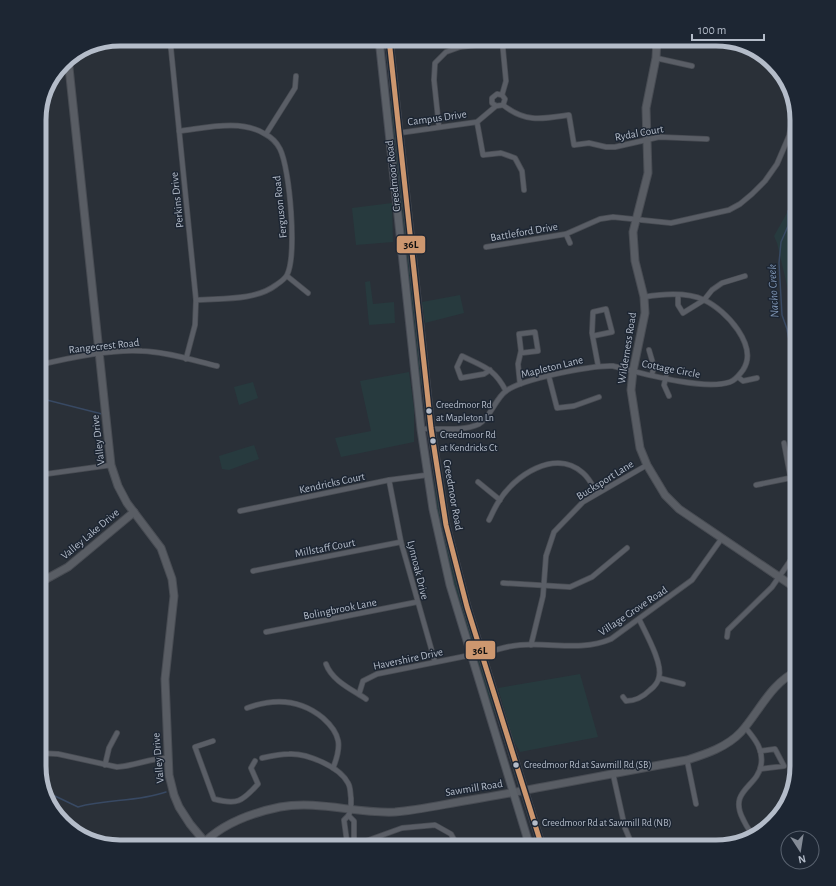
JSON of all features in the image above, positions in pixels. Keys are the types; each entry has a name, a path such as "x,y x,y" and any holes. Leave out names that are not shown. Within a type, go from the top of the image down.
{"main road":[{"name":"Creedmoor Road","path":"380,46 427,475 441,549 471,655 528,840"},
{"name":"Creedmoor Road","path":"390,46 431,428 449,538 481,654 540,840"}],"street":[{"name":"Perkins Drive","path":"171,46 196,300 195,325 186,359"},
{"path":"439,127 434,80 435,63 446,52 466,46"},
{"name":"Campus Drive","path":"503,46 506,81 502,95 505,99 503,105"},
{"name":"Wilderness Road","path":"657,46 656,58 646,108 648,173 635,219 633,245 644,297 645,313 633,371 631,390 635,425 640,448 647,465 665,495 679,509 790,584"},
{"path":"656,58 692,66"},
{"name":"Valley Drive","path":"69,67 111,465 118,486 134,512 161,548 172,579 174,596 165,679 169,775 174,795 185,818 200,840"},
{"path":"266,134 294,88 296,76"},
{"name":"Campus Drive","path":"399,133 477,122 496,106 492,103 492,98 497,94 502,95"},
{"path":"496,106 503,105"},
{"name":"Rydal Court","path":"503,105 518,115 529,119 568,115 574,145 589,143 606,147 615,147 648,139 674,136 707,139"},
{"path":"477,122 484,156 501,153 516,158 522,171 524,190"},
{"name":"Ferguson Road","path":"179,131 246,126 266,134 280,149 284,162 293,250 287,276"},
{"name":"Battleford Drive","path":"486,247 566,234 600,219 613,217 671,223 716,214 740,204 765,181 777,164 790,131"},
{"name":"Battleford Drive","path":"566,234 570,243"},
{"path":"196,300 264,292 275,286 287,276 308,293"},
{"path":"678,295 678,305 684,313 704,300 712,290 722,282 745,276"},
{"path":"644,297 678,295 704,300 724,316 746,342 746,365 738,377 743,381 757,378"},
{"path":"593,336 612,332 606,309 593,312 593,336 598,365"},
{"path":"520,384 518,364 521,353 519,334 535,332 538,351 521,353"},
{"path":"649,350 654,366 652,374"},
{"name":"Rangecrest Road","path":"46,364 100,354 141,351 170,354 217,366"},
{"path":"490,370 484,374 461,378 457,367 462,356 490,370 498,377 506,391"},
{"name":"Mapleton Lane","path":"421,429 465,428 479,423 506,391 520,384 598,365 613,366 633,371"},
{"name":"Cottage Circle","path":"633,371 707,385 729,382 738,377"},
{"path":"549,377 556,408 574,406 599,398"},
{"path":"666,377 664,385 669,396"},
{"path":"756,485 790,478 784,442"},
{"path":"489,520 500,500 527,472 558,464 571,465 583,473 597,493"},
{"path":"46,474 111,465"},
{"name":"Bucksport Lane","path":"531,645 545,585 546,556 554,532 573,511 597,493 647,465"},
{"name":"Kendricks Court","path":"240,511 389,480 427,475"},
{"name":"Lynnoak Drive","path":"389,480 401,542 435,662"},
{"path":"478,482 500,500"},
{"name":"Valley Lake Drive","path":"46,579 68,567 134,512"},
{"name":"Village Grove Road","path":"481,654 504,647 531,645 582,647 599,644 611,639 692,580 722,538"},
{"name":"Millstaff Court","path":"253,571 401,542"},
{"path":"503,583 570,587 582,583 592,577 627,548"},
{"path":"726,636 728,630 772,587 790,561"},
{"name":"Bolingbrook Lane","path":"266,632 417,602"},
{"path":"623,697 626,701 638,699 654,687 659,678 660,671 656,657 639,619"},
{"name":"Havershire Drive","path":"358,694 363,682 368,677 471,655"},
{"path":"326,664 328,670 336,679 366,699"},
{"name":"Sawmill Road","path":"208,840 225,827 246,817 269,810 299,806 350,813 395,812 513,793 687,760 709,753 727,743 745,727 776,686 790,676"},
{"path":"659,678 683,684"},
{"path":"247,708 270,702 287,701 311,709 332,726 336,732 339,748 334,768"},
{"path":"745,727 760,746 762,765 744,790 739,802 742,816 750,831"},
{"path":"105,765 109,748 116,733"},
{"path":"213,741 195,747 214,799 233,803 242,800 258,784 251,768 255,761"},
{"path":"760,751 774,749 784,766 760,769"},
{"path":"46,753 58,754 117,768 126,767 147,760 168,758"},
{"path":"262,758 291,754 315,760 334,768 348,782 350,789 350,813 354,821 354,840"},
{"path":"687,760 696,804"},
{"path":"613,774 625,828 630,840"},
{"path":"347,840 344,820 350,813"},
{"path":"364,840 383,836 402,828 435,825 451,834 454,840"}],"green space":[{"path":"388,101 391,101 396,126 425,398 419,377"},
{"path":"392,203 393,242 356,245 352,208"},
{"path":"790,207 790,298 777,243 774,236"},
{"path":"370,281 373,304 394,302 395,323 369,325 365,282"},
{"path":"460,295 464,313 425,323 422,302"},
{"path":"409,372 414,409 414,442 341,457 335,438 371,431 360,381"},
{"path":"253,382 258,398 239,405 234,387"},
{"path":"254,445 259,459 229,470 222,469 219,456"},
{"path":"429,459 453,571 511,760 497,718 485,692 456,594 439,525"},
{"path":"580,674 598,737 520,752 513,740 498,688"}],"waterway":[{"name":"Nacho Creek","path":"790,208 788,211 788,226 781,242 779,263 782,315 787,329 790,346"},
{"path":"46,400 102,414"},
{"path":"55,796 78,807 89,804 144,797 166,792"}],"transit line":[{"name":"36L","path":"390,46 431,428 446,525 467,607 540,840"}],"place":[{"name":"Creedmoor Rd at Mapleton Ln","path":"429,411"},
{"name":"Creedmoor Rd at Kendricks Ct","path":"433,441"},
{"name":"Creedmoor Rd at Sawmill Rd (SB)","path":"516,765"},
{"name":"Creedmoor Rd at Sawmill Rd (NB)","path":"535,823"}]}
